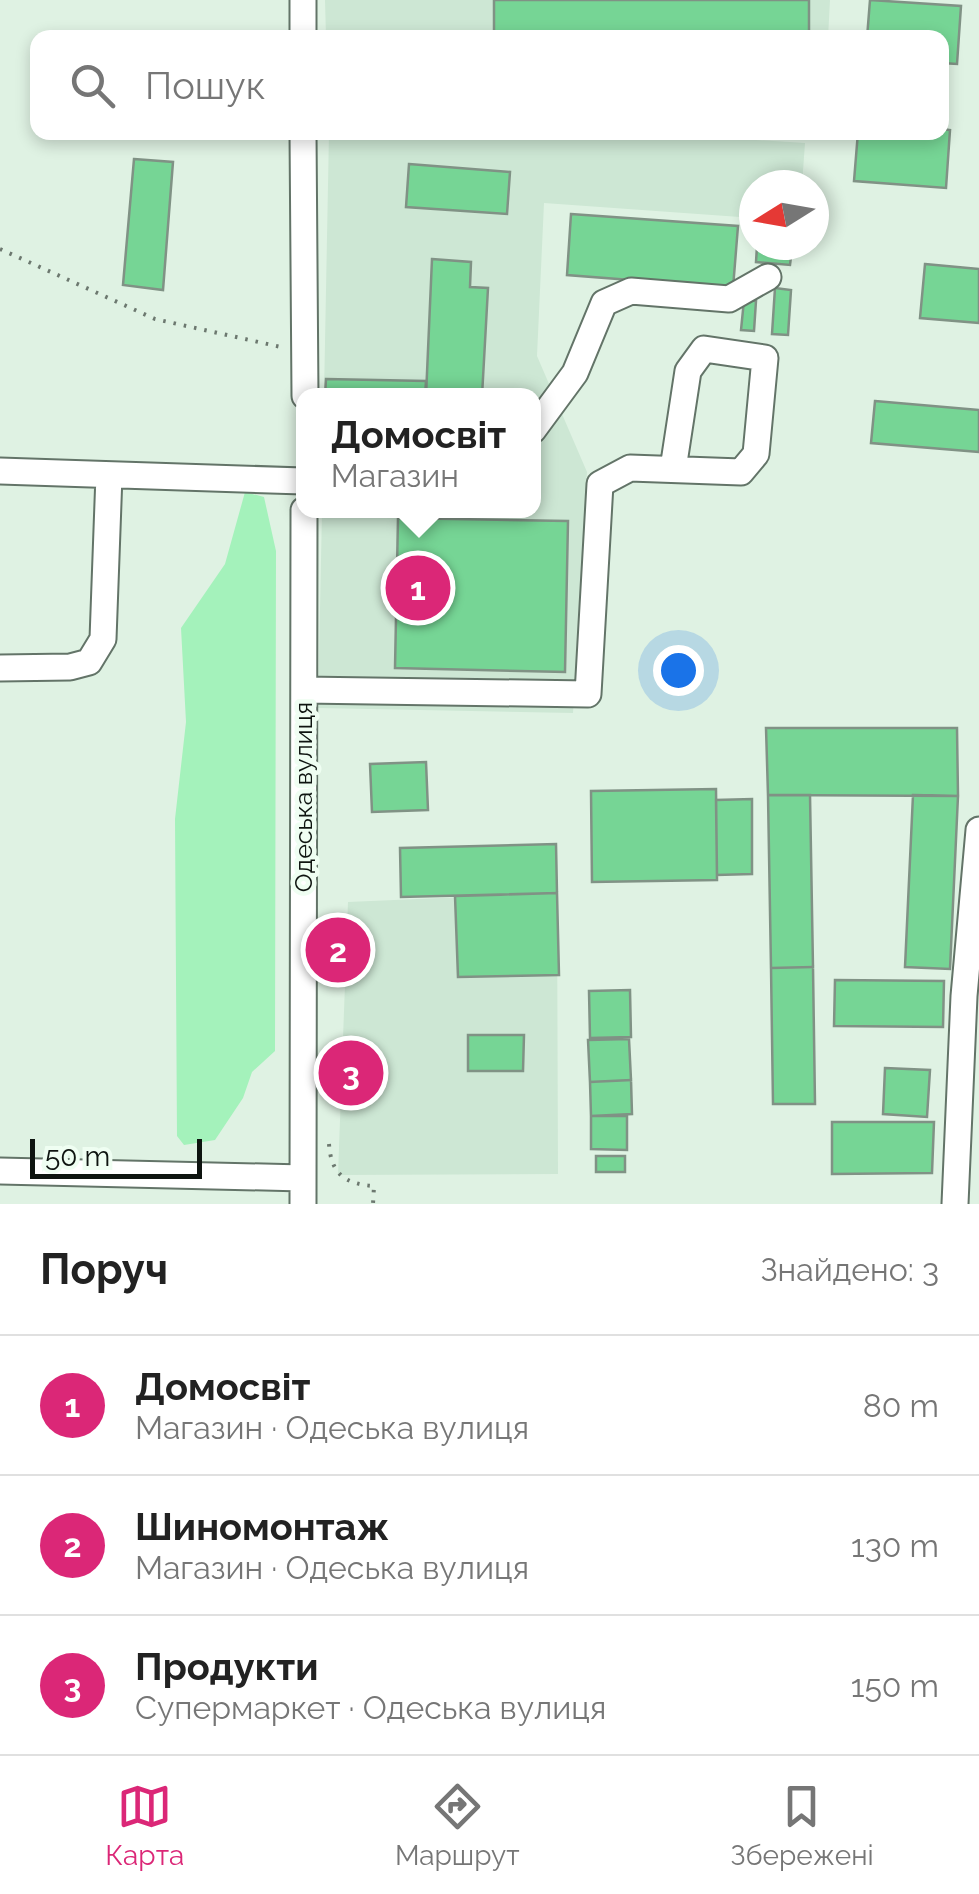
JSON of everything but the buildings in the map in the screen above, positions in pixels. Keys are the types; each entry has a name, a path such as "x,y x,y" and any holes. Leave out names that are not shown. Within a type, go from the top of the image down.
{"street":[{"path":"303,0 303,30"},
{"path":"303,140 305,388"},
{"path":"541,419 575,373 604,303 632,291 729,300 768,277"},
{"path":"304,690 588,694 600,484 630,468 742,472 756,454 766,358 704,349 688,371 672,469"},
{"path":"0,472 296,480"},
{"path":"0,668 70,667 90,662 103,639 108,475"},
{"name":"Одеська вулиця","path":"303,1191 304,518"},
{"path":"955,1204 964,996 979,830"},
{"path":"0,1172 303,1191"}],"path":[{"path":"0,249 155,319 305,352"}],"shaded area":[{"path":"325,0 830,0 828,30 326,30"},
{"path":"329,140 805,143 803,170 739,170 739,217 544,203 537,356 587,472 573,713 318,708 322,518 541,518 541,388 324,388"},
{"path":"557,893 558,1174 338,1175 348,902"}],"green space":[{"path":"245,492 264,497 276,551 275,1051 252,1072 243,1098 215,1140 184,1145 177,1136 175,819 186,722 181,628 225,564"}],"place":[{"name":"Домосвіт","path":"418,588"},
{"name":"Шиномонтаж","path":"338,950"},
{"name":"Продукти","path":"351,1073"}]}
